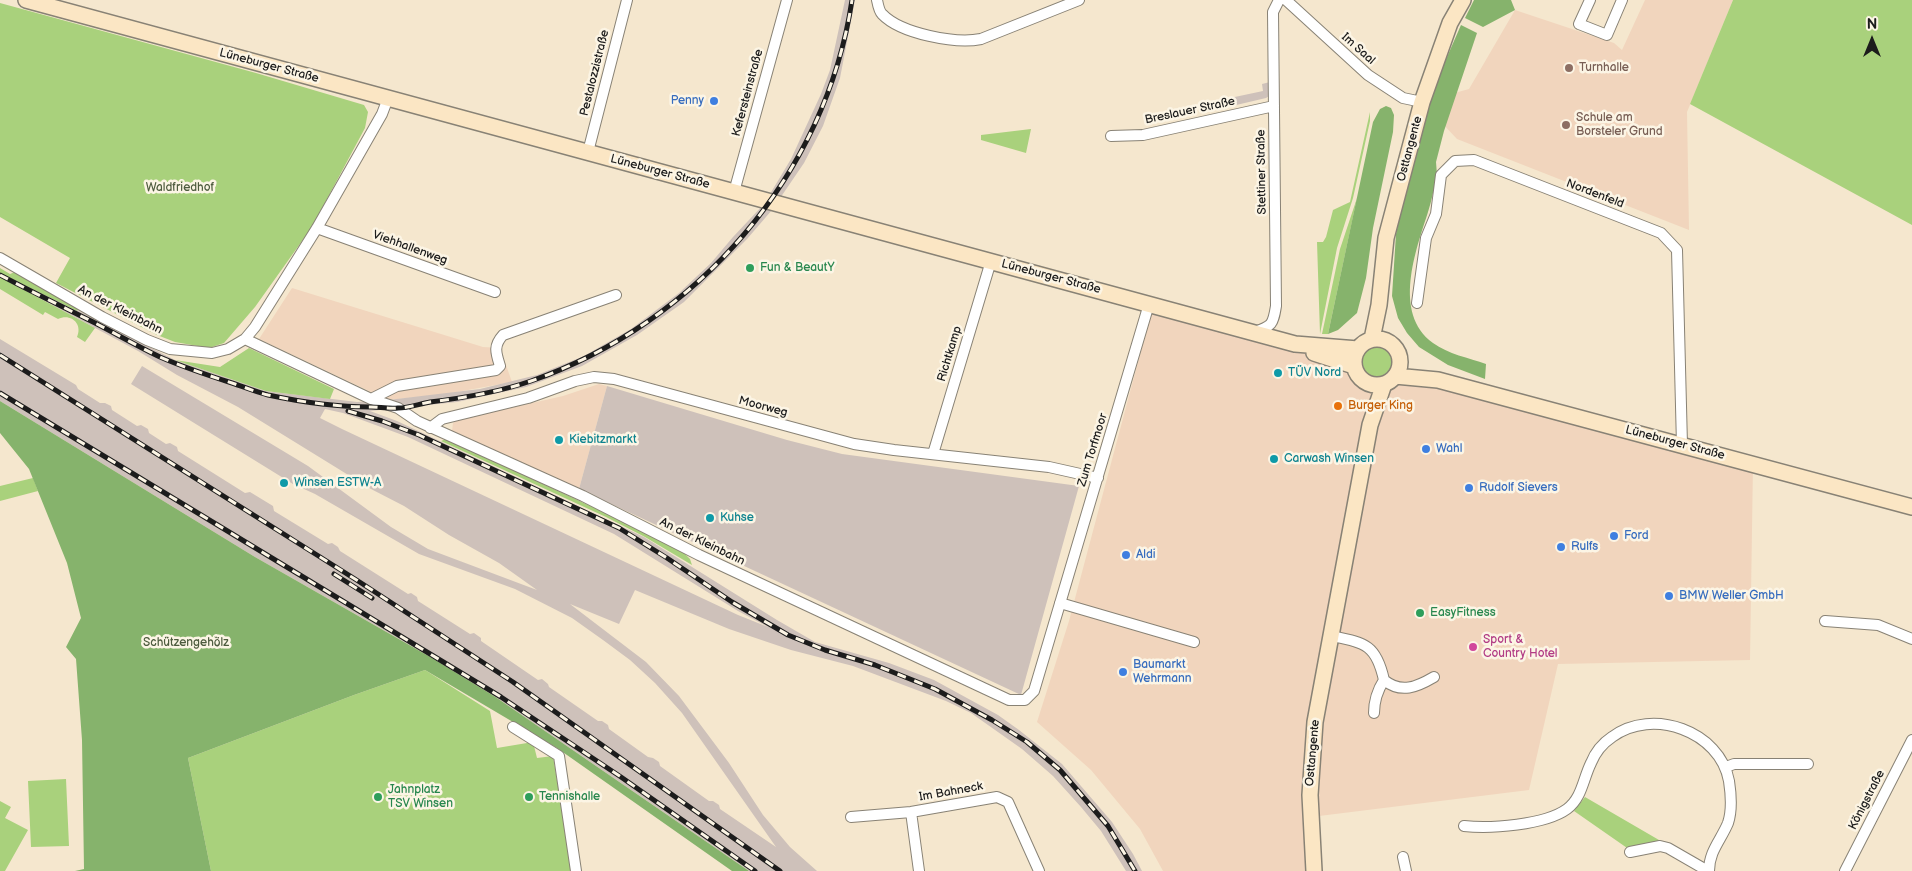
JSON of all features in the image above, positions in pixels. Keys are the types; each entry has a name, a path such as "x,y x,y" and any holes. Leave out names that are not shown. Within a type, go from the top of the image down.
{"main road":[{"name":"Lüneburger Straße","path":"26,0 1253,332 1294,344 1308,351 1354,366"},
{"name":"Osttangente","path":"1379,340 1379,305 1386,238 1422,102 1450,23 1463,0"},
{"path":"1368,383 1357,374 1354,366 1354,357 1364,343 1379,340 1396,349 1400,361 1389,380"},
{"name":"Lüneburger Straße","path":"1294,344 1358,349"},
{"name":"Lüneburger Straße","path":"1400,361 1438,380 1912,507"},
{"name":"Lüneburger Straße","path":"1368,383 1373,384 1389,380 1438,380"},
{"name":"Osttangente","path":"1314,871 1310,795 1312,746 1370,425 1389,380"},
{"name":"Osttangente","path":"1368,383 1370,425"}],"street":[{"name":"Pestalozzistraße","path":"588,152 627,0"},
{"name":"Kefersteinstraße","path":"734,192 787,0"},
{"path":"877,0 881,14 894,23 940,38 974,41 1079,0"},
{"name":"Stettiner Straße","path":"1253,332 1270,327 1274,321 1276,306 1273,12 1279,0"},
{"name":"Im Saal","path":"1286,0 1368,75 1403,98 1422,102"},
{"path":"1590,0 1580,24 1607,35 1622,0"},
{"path":"245,339 255,327 317,228 382,114 388,98"},
{"name":"Breslauer Straße","path":"1111,136 1143,134 1274,106"},
{"name":"Nordenfeld","path":"1418,303 1426,238 1436,214 1441,175 1455,161 1474,160 1662,233 1677,250 1682,445"},
{"name":"Viehhallenweg","path":"317,228 496,292"},
{"name":"An der Kleinbahn","path":"0,258 102,317 147,340 170,349 212,353 231,348 245,339 371,399 398,408 430,428 583,496 698,555 1009,700 1025,700"},
{"name":"Richtkamp","path":"933,454 991,261"},
{"path":"371,399 396,386 496,370 500,366 495,350 498,341 503,335 616,295"},
{"name":"Zum Torfmoor","path":"1025,700 1034,691 1149,304"},
{"name":"Moorweg","path":"430,428 442,419 499,406 575,381 594,377 614,379 854,444 1049,467 1098,478"},
{"path":"1060,603 1194,642"},
{"path":"1825,621 1878,625 1912,639"},
{"path":"1331,636 1361,642 1374,652 1380,663 1384,680 1390,686 1404,689 1418,686 1434,677"},
{"path":"1374,713 1374,701 1378,689 1384,680"},
{"path":"1464,826 1492,828 1553,816 1567,809 1576,800 1591,762 1600,748 1612,737 1627,728 1645,724 1663,724 1680,728 1696,735 1710,746 1726,767 1730,782 1730,814 1728,823 1711,853 1708,871 1668,848 1660,846 1630,852"},
{"path":"513,727 559,756 576,871"},
{"name":"Königstraße","path":"1845,871 1912,740"},
{"path":"1726,767 1734,764 1808,764"},
{"name":"Im Bahneck","path":"851,817 910,812 997,797 1008,802 1039,871"},
{"name":"Im Bahneck","path":"910,812 919,871"},
{"path":"1403,857 1406,871"}],"shaded area":[{"path":"845,0 855,0 840,78 823,126 804,163 772,210 747,239 684,302 637,335 582,366 526,387 457,402 370,411 397,421 644,537 815,642 889,663 934,680 998,715 1062,764 1112,822 1142,871 1126,871 1101,831 1081,807 1053,776 1022,749 971,713 946,701 853,666 791,650 729,629 635,590 619,624 570,604 646,662 679,696 729,763 763,815 790,847 817,871 749,871 494,696 432,658 255,557 0,401 0,339 76,385 78,389 100,403 111,406 112,410 137,426 141,425 148,429 149,433 166,444 170,443 177,447 178,451 245,493 250,492 273,506 274,511 328,544 332,543 340,551 408,594 411,593 417,597 418,601 470,634 474,633 481,638 481,641 538,680 542,679 549,687 598,721 608,725 609,729 648,757 659,762 660,766 709,801 719,805 720,809 776,847 682,713 655,683 630,660 603,640 572,618 515,589 419,554 315,494 293,484 131,384 142,366 308,466 391,527 428,549 537,590 499,563 449,535 404,506 371,489 238,407 0,277 0,271 175,360 266,391 357,402 480,389 537,375 584,356 631,329 679,293 711,263 764,204 791,159 830,70","holes":["325,409 343,413 408,437 614,534 738,611 768,627 738,615 320,418"]},
{"name":"Schule am Borsteler Grund","path":"1645,0 1733,0 1687,112 1689,230 1457,139 1422,102 1469,89 1515,10 1614,43 1622,50"},
{"path":"1270,82 1269,96 1266,98 1232,106 1230,98 1263,91 1262,84"},
{"path":"292,288 483,347 500,348 512,382 446,394 388,400 259,339"},
{"path":"1154,302 1355,353 1353,361 1355,370 1360,378 1368,383 1378,385 1395,376 1753,464 1750,660 1558,664 1529,790 1311,817 1314,871 1163,871 1140,829 1091,770 1037,722 1069,621"},
{"path":"599,384 607,386 579,489 452,431 453,423 457,420 563,396"},
{"path":"607,386 787,440 842,454 1079,486 1021,695 579,489"}],"green space":[{"path":"1474,0 1511,0 1515,10 1483,27 1465,18"},
{"path":"1733,0 1912,0 1912,225 1690,104"},
{"name":"Waldfriedhof","path":"0,3 256,73 364,105 368,112 365,128 312,227 255,307 224,343 209,348 175,342 157,335 56,283 70,258 0,217"},
{"path":"1461,25 1477,33 1444,131 1436,162 1437,175 1433,193 1413,262 1410,298 1413,315 1421,330 1433,343 1445,350 1486,364 1485,379 1448,365 1419,347 1407,333 1398,318 1392,296 1396,234 1411,164 1433,89"},
{"path":"1386,106 1391,108 1394,115 1393,132 1373,228 1366,278 1357,313 1338,330 1328,334 1373,122 1380,109"},
{"path":"1370,112 1370,121 1353,198 1337,248 1320,334 1317,242 1323,242 1326,237 1333,210 1350,202"},
{"path":"1031,129 1026,153 981,140 981,135"},
{"path":"1357,198 1328,334 1322,334 1340,249"},
{"path":"0,268 10,274 15,272 79,307 77,311 0,273"},
{"path":"0,277 95,328 85,342 77,337 78,328 75,321 67,317 58,319 45,312 43,315 0,289"},
{"path":"1378,345 1385,346 1390,350 1394,355 1394,369 1390,374 1385,378 1378,379 1371,378 1366,374 1362,369 1361,362 1362,355 1366,350 1371,346"},
{"path":"249,348 334,389 330,399 266,391 175,360 220,367"},
{"name":"Schützengehölz","path":"0,401 255,557 432,658 494,696 749,871 732,871 557,748 425,670 188,758 211,871 75,871 84,869 82,740 76,659 66,647 81,618 67,563 29,469 0,433"},
{"path":"446,439 642,530 682,551 690,559 692,565 645,537 606,517 441,441"},
{"path":"33,478 38,491 0,501 0,486"},
{"name":"Jahnplatz TSV Winsen","path":"425,670 490,711 497,748 533,742 537,758 553,756 572,871 211,871 188,758"},
{"path":"66,779 69,846 31,847 28,781"},
{"path":"1585,797 1659,840 1654,846 1630,850 1574,811"},
{"path":"0,801 11,807 5,818 28,830 5,871 0,871"}],"railway":[{"path":"0,275 160,357 254,391 281,398 332,405 402,408 481,394 531,381 591,355 648,322 699,281 744,234 783,182 814,125 838,64 852,0"},
{"path":"0,355 355,579 513,682 780,871"},
{"path":"0,393 501,697 621,777 755,871"},
{"path":"348,411 419,435 619,528 732,602 788,635 825,650 875,665 935,689 992,720 1027,742 1060,770 1108,826 1135,871"},
{"path":"334,574 372,598"}],"place":[{"name":"Turnhalle","path":"1569,68"},
{"name":"Penny","path":"714,101"},
{"name":"Schule am Borsteler Grund","path":"1566,125"},
{"name":"Fun & BeautY","path":"750,268"},
{"name":"TÜV Nord","path":"1278,373"},
{"name":"Burger King","path":"1338,406"},
{"name":"Kiebitzmarkt","path":"559,440"},
{"name":"Wahl","path":"1426,449"},
{"name":"Carwash Winsen","path":"1274,459"},
{"name":"Winsen ESTW-A","path":"284,483"},
{"name":"Rudolf Sievers","path":"1469,488"},
{"name":"Kuhse","path":"710,518"},
{"name":"Ford","path":"1614,536"},
{"name":"Rulfs","path":"1561,547"},
{"name":"Aldi","path":"1126,555"},
{"name":"BMW Weller GmbH","path":"1669,596"},
{"name":"EasyFitness","path":"1420,613"},
{"name":"Sport & Country Hotel","path":"1473,647"},
{"name":"Baumarkt Wehrmann","path":"1123,672"},
{"name":"Jahnplatz TSV Winsen","path":"378,797"},
{"name":"Tennishalle","path":"529,797"}]}
